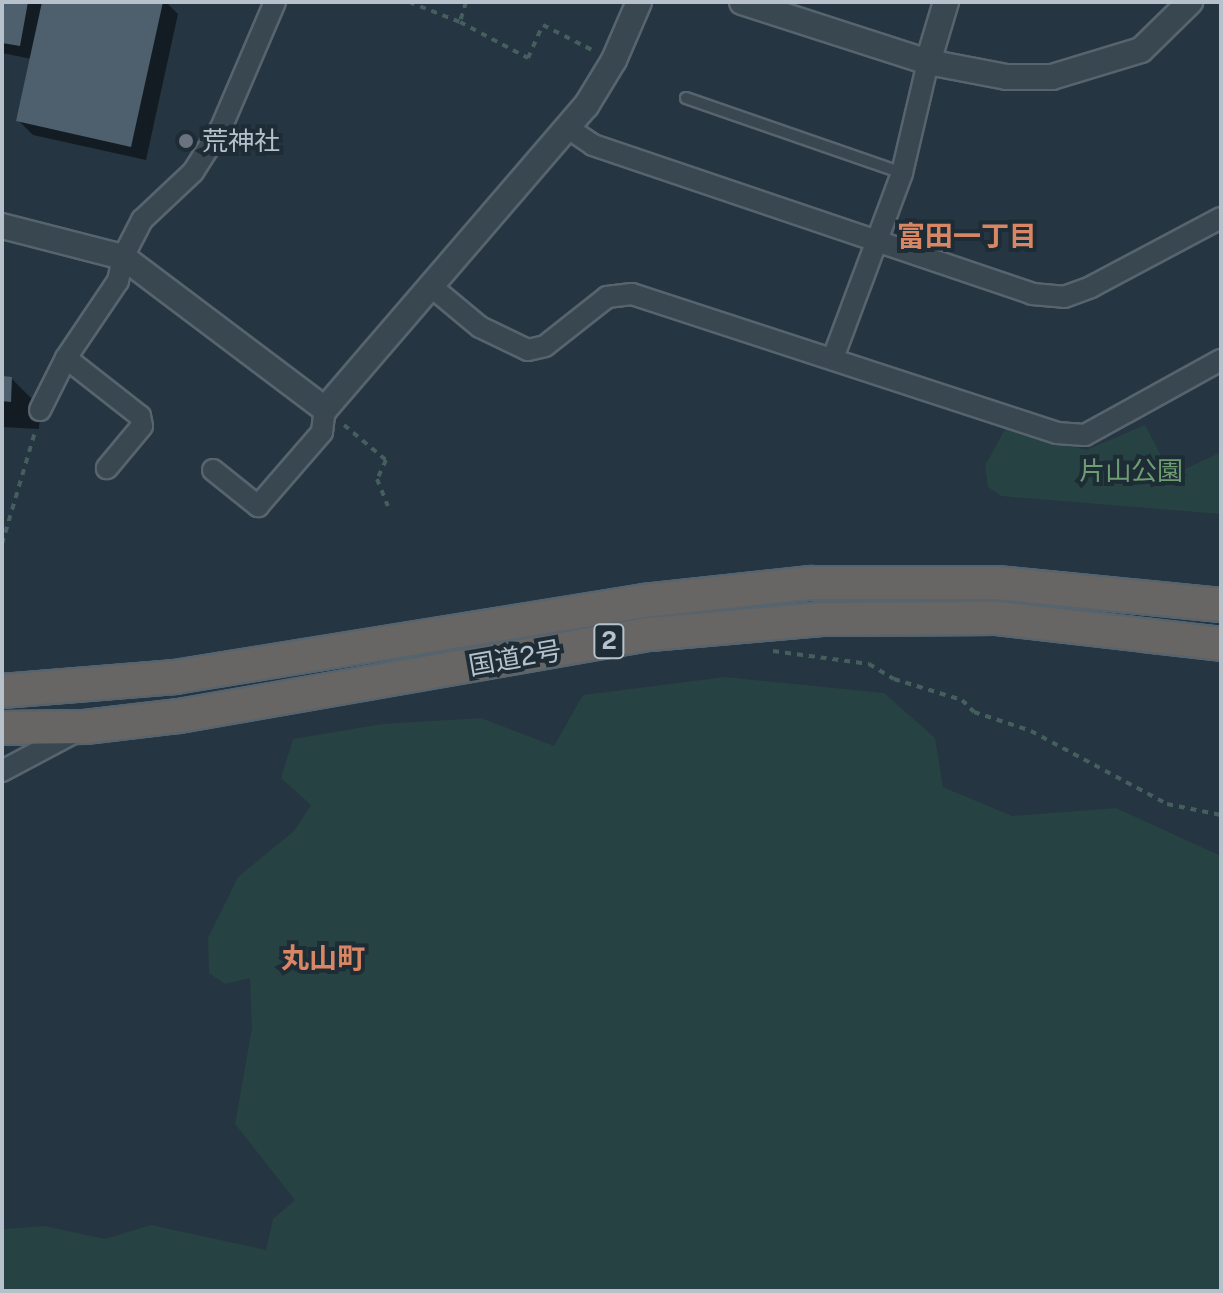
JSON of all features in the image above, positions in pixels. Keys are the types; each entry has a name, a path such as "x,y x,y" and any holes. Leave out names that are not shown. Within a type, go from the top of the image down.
{"highway":[{"name":"国道2号","path":"2,691 175,677 644,601 811,583 997,583 1221,605"},
{"name":"国道2号","path":"2,728 85,727 340,690 650,634 821,619 997,618 1221,644"}],"street":[{"path":"40,410 66,358 118,281 123,257 142,220 193,172 221,128 275,2"},
{"path":"213,470 258,506 322,432 325,409 433,288 568,128 614,60 639,2"},
{"path":"742,2 928,62 1007,77 1052,77 1088,69 1141,50 1190,2"},
{"path":"833,358 902,173 928,62 946,2"},
{"path":"568,128 593,145 1032,294 1064,297 1221,218"},
{"path":"2,226 123,257 325,409"},
{"path":"433,288 480,327 528,350 545,346 607,297 632,294 1057,433 1085,435 1221,360"},
{"path":"66,358 140,416 142,426 107,468"},
{"path":"2,771 85,727"}],"lane":[{"path":"686,98 902,173"}],"path":[{"path":"409,2 460,22 528,58 543,25 614,60"},
{"path":"460,22 466,2"},
{"path":"325,409 386,460 377,479 388,506"},
{"path":"2,544 40,410"},
{"path":"766,642 777,655 869,664 894,679 962,700 974,712 1031,731 1167,804 1221,815"}],"green space":[{"name":"片山公園","path":"1145,425 1167,467 1181,471 1221,452 1221,514 1001,496 988,487 985,466 1005,429 1086,450"},
{"path":"725,677 884,693 935,738 943,787 1012,816 1116,808 1221,856 1221,1291 2,1291 2,1229 45,1226 105,1239 151,1225 266,1250 273,1219 295,1200 235,1124 252,1028 250,978 225,984 209,973 208,938 238,877 294,831 311,805 281,778 293,739 382,724 481,718 554,746 583,695"}],"building":[{"path":"2,2 28,2 20,46 2,43"},
{"path":"42,2 163,2 131,147 16,121"},
{"path":"2,376 12,377 11,402 2,401"}],"place":[{"name":"荒神社","path":"186,141"}],"district":[{"name":"富田一丁目","path":"967,236"},
{"name":"丸山町","path":"323,958"}]}
